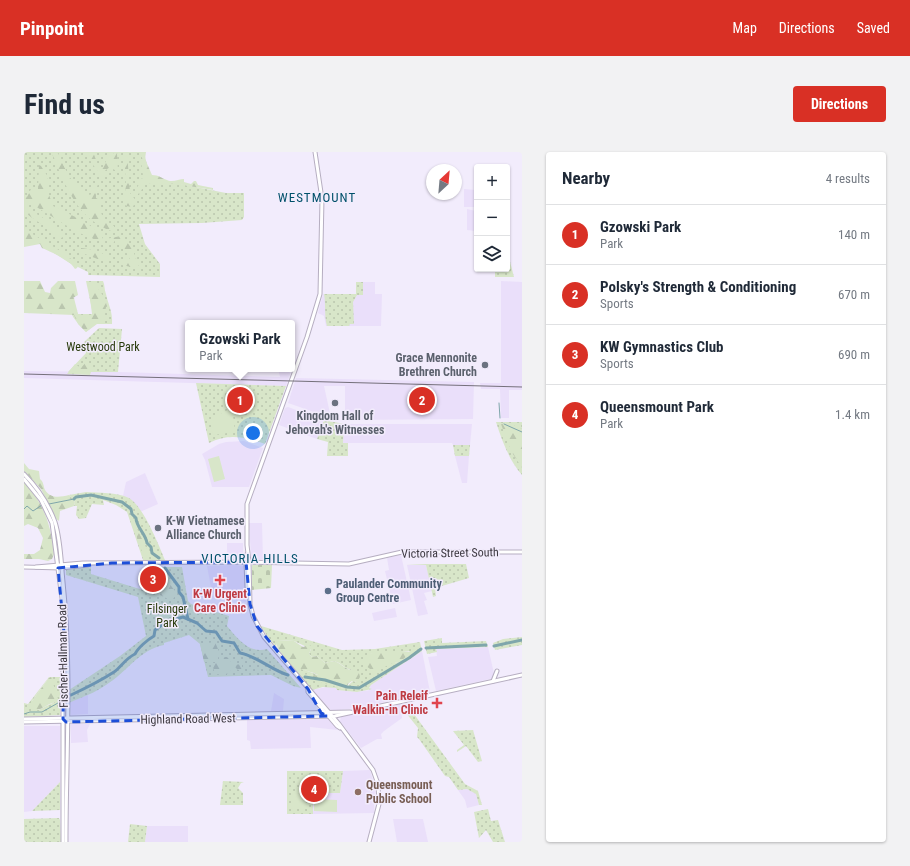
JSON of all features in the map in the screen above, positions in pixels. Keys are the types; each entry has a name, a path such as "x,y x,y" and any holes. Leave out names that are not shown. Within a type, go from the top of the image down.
{"main road":[{"path":"295,370 320,294 322,199 314,152"},
{"path":"294,372 250,494 246,517 248,554 247,587 249,590 253,616 264,637 308,689 319,705 339,726 376,776 379,804 369,842"},
{"name":"Fischer-Hallman Road","path":"24,474 48,509 60,567 64,633 66,842"},
{"name":"Fischer-Hallman Road","path":"24,479 43,500"},
{"name":"Victoria Street South","path":"24,567 60,567 91,564 248,562 349,564 402,552 522,552"},
{"path":"493,681 497,671"},
{"name":"Highland Road West","path":"65,720 340,715 522,675"},
{"path":"308,689 311,690 329,715"},
{"path":"318,713 320,710 319,705"},
{"name":"Highland Road West","path":"24,721 318,713 329,715 352,712"},
{"path":"339,726 338,719 340,715"},
{"name":"Fischer-Hallman Road","path":"63,842 65,720"}],"highlighted area":[{"path":"246,562 250,604 257,626 308,689 321,713 328,716 155,719 66,722 63,719 64,633 58,568 112,563"}],"shaded area":[{"path":"464,189 474,190 474,207 464,207"},
{"path":"467,209 474,211 474,231 467,230"},
{"path":"501,281 522,282 522,390 509,390 509,418 501,418 500,389 481,389 480,383 501,383"},
{"path":"356,282 375,282 375,294 382,294 381,326 326,326 324,316 318,313 323,294 356,294"},
{"path":"24,371 118,372 280,377 279,372 291,372 286,386 24,378"},
{"path":"296,378 474,382 473,419 345,420 345,386 324,386 331,418 288,403"},
{"path":"288,407 324,420 317,439 279,425 285,408"},
{"path":"344,424 472,424 470,445 453,445 452,443 343,443"},
{"path":"244,441 263,448 249,487 212,487 202,454 219,444"},
{"path":"455,456 469,456 467,483 462,483"},
{"path":"145,473 158,504 140,512 128,498 123,496 126,482"},
{"path":"249,523 262,523 263,559 252,559 251,557"},
{"path":"227,543 243,543 243,558 227,559"},
{"path":"401,555 411,600 393,604 385,571 389,570 387,558"},
{"path":"407,565 426,565 432,591 424,593 427,600 424,601 428,614 418,616"},
{"path":"207,566 244,566 246,602 212,593"},
{"path":"395,608 397,617 374,621 372,613"},
{"path":"488,647 495,678 436,691 428,657 437,656 436,649"},
{"path":"422,651 430,692 357,708 332,711 312,690 331,686 337,690 357,692 371,690 369,688 371,685"},
{"path":"274,693 284,699 283,711 271,711"},
{"path":"88,695 88,714 71,715 70,702"},
{"path":"400,704 402,718 381,734 382,739 377,739 361,748 340,721 341,717"},
{"path":"328,719 338,730 310,727 311,748 251,749 250,741 247,740 247,720"},
{"path":"71,724 90,724 87,730 88,742 71,743"},
{"path":"24,726 60,726 60,782 32,811 24,812"},
{"name":"Queensmount Public School","path":"370,770 375,787 374,813 313,814 313,793 340,793 343,771"},
{"path":"467,789 476,793 479,805 467,808 465,800 458,790"},
{"path":"393,819 423,819 428,842 397,842"},
{"path":"147,826 188,826 188,842 145,842"}],"green space":[{"path":"24,152 144,152 150,178 226,193 244,193 244,217 242,220 202,223 139,224 145,244 160,264 160,277 88,275 88,272 68,262 37,242 24,246"},
{"path":"93,152 98,165 103,168 108,156 112,156 114,152 119,152 117,154 118,172 110,167 103,172 103,179 97,186 96,190 96,198 101,201 99,208 105,222 114,226 114,232 101,227 91,219 74,200 62,178 52,154 58,153 70,178 79,188 90,195 92,193 91,187 100,179 98,171 89,157 89,153"},
{"path":"124,152 127,152 130,193 137,202 132,207 126,206 124,200 126,185"},
{"path":"143,152 146,152 145,159 152,175 169,181 184,179 184,182 191,184 196,181 198,185 213,188 213,190 177,184 151,183 144,185 139,195 136,195 135,192 143,176 141,161"},
{"path":"39,165 48,177 48,192 53,206 89,225 100,234 103,239 99,241 77,232 30,203 24,203 24,193 27,197 31,189 38,189"},
{"path":"24,207 53,224 63,237 59,237 47,227 29,216 24,211"},
{"path":"24,229 67,255 78,266 77,268 75,269 65,259 42,248 40,244 24,247"},
{"path":"121,236 132,248 140,269 122,265 124,261 131,261 125,250 115,240 112,246 106,239"},
{"path":"81,248 95,250 108,256 109,261 105,262 80,252"},
{"path":"510,262 514,277 495,277 495,272 510,272"},
{"path":"24,281 40,281 45,292 50,293 51,288 58,281 75,281 78,295 73,298 78,315 89,316 92,314 88,282 94,282 107,302 103,322 97,324 86,332 78,324 74,315 24,313"},
{"path":"86,281 103,281 111,312 112,324 96,324 86,332 79,325 69,309 67,299 74,298 78,314 93,314"},
{"path":"356,282 363,282 363,295 357,295 353,302 354,324 350,324 349,326 327,326 324,294 356,294"},
{"name":"Westwood Park","path":"99,328 122,329 118,372 68,372 86,353 84,342"},
{"path":"87,361 92,369 90,375 67,374 75,364 81,368"},
{"path":"196,383 286,386 265,444 251,439 237,437 223,438 209,443"},
{"path":"232,409 235,431 214,435 211,431 212,422 223,412"},
{"path":"324,420 344,424 343,443 348,443 348,456 327,456 328,442 317,439"},
{"path":"496,422 522,422 522,475 506,450"},
{"path":"510,423 522,429 522,468 511,451 501,424"},
{"path":"453,445 470,445 469,456 455,456"},
{"path":"219,456 225,479 214,482 208,459"},
{"path":"24,463 29,469 39,471 40,479 47,493 56,497 69,495 75,502 74,506 60,511 59,521 56,519 41,489 24,471"},
{"path":"24,482 37,498 51,533 54,554 52,559 48,561 39,559 24,559 24,554 34,554 40,550 43,538 38,528 28,524 24,526"},
{"path":"86,492 108,493 124,496 134,502 150,526 165,560 143,560 127,512 116,505 103,500 104,505 92,504 86,518 79,519 76,515 77,506 74,506 75,502 69,495"},
{"path":"134,522 150,556 144,557 132,524"},
{"path":"406,564 466,564 469,578 435,588 436,596 433,597 426,565"},
{"path":"252,565 272,565 271,588 252,590"},
{"name":"Filsinger Park","path":"91,567 91,574 143,590 159,590 159,567 182,567 188,601 191,604 229,616 227,626 244,644 255,649 267,649 301,688 293,686 271,675 208,677 200,644 189,635 155,647 140,656 102,688 69,703 69,690 120,656 146,636 138,597 66,575 66,570"},
{"path":"159,570 175,591 176,595 173,599 168,599 150,590 159,590"},
{"path":"261,626 342,650 375,649 420,642 422,651 371,685 369,688 372,689 357,692 323,687 312,690 267,636","holes":["278,640 294,641 311,649 309,654 312,657 317,656 325,663 334,661 340,663 351,670 357,682 353,681 344,689 325,683 310,674 319,677 318,675 299,668 289,661 276,646","410,651 398,663 370,654"]},
{"path":"522,637 522,645 495,650 493,643 503,639"},
{"path":"442,638 442,643 486,641 488,647 436,649 437,652 427,654 424,641"},
{"path":"278,640 294,641 303,647 309,645 312,646 309,654 312,657 317,656 325,663 337,662 348,669 356,671 359,673 360,677 357,682 352,681 348,684 347,688 344,689 304,678 302,675 318,675 300,669 289,661 277,646 276,642"},
{"path":"215,642 220,654 218,658 219,663 224,657 227,657 234,665 242,664 242,669 238,670 235,667 226,675 215,674 213,667 216,662 204,662 200,644"},
{"path":"400,651 412,652 398,663 395,662 374,672 361,662 368,655 373,653"},
{"path":"49,677 60,677 60,715 24,717 24,703 28,704","holes":["48,679 57,701 38,710 32,701"]},
{"path":"51,677 59,702 33,711 31,708 32,701"},
{"path":"408,703 414,714 465,784 478,791 482,805 479,805 476,794 467,789 458,790 449,777 445,776 417,737 418,728 406,713 406,705"},
{"path":"473,730 482,761 478,762 466,746 457,752 457,750 464,745 453,731"},
{"path":"287,771 343,771 340,793 313,793 313,814 287,814"},
{"path":"223,781 244,782 241,783 238,788 243,793 243,805 220,805"},
{"path":"60,782 60,810 32,811"},
{"path":"298,793 303,795 306,800 305,808 291,809 291,794"},
{"path":"314,799 337,800 337,812 314,811"},
{"path":"488,809 491,821 498,820 505,842 493,842 486,830 479,838 474,812"},
{"path":"59,818 61,842 24,842 24,819"},
{"path":"130,824 147,826 145,842 128,842"}],"waterway":[{"path":"499,403 500,418"},
{"path":"504,424 522,432"},
{"path":"74,499 76,497 91,495 122,502 131,509 132,514 136,518 136,521 147,543 151,547 152,553 159,558"},
{"path":"49,504 74,499"},
{"path":"24,509 27,506 33,511 42,505"},
{"path":"165,568 179,587 179,592 183,597 188,619"},
{"path":"71,695 114,672 135,654 143,644 154,636 155,630 166,622 183,617 197,623 206,631 216,632 222,641 234,643 240,653 252,657 288,675"},
{"path":"494,646 522,640"},
{"path":"426,648 486,645"},
{"path":"305,677 325,680 347,687 359,688 409,658 421,649"},
{"path":"24,714 30,712 42,712 58,703"}],"railway":[{"path":"24,374 522,387"}],"place":[{"name":"Grace Mennonite Brethren Church","path":"485,365"},
{"name":"Gzowski Park","path":"240,400"},
{"name":"Polsky's Strength & Conditioning","path":"422,400"},
{"name":"Kingdom Hall of Jehovah's Witnesses","path":"335,403"},
{"name":"K-W Vietnamese Alliance Church","path":"158,528"},
{"name":"KW Gymnastics Club","path":"153,579"},
{"name":"K-W Urgent Care Clinic","path":"220,580"},
{"name":"Paulander Community Group Centre","path":"328,591"},
{"name":"Pain Releif Walkin-in Clinic","path":"437,703"},
{"name":"Queensmount Park","path":"314,789"},
{"name":"Queensmount Public School","path":"358,792"}],"district":[{"name":"WESTMOUNT","path":"317,197"},
{"name":"VICTORIA HILLS","path":"250,558"}]}
